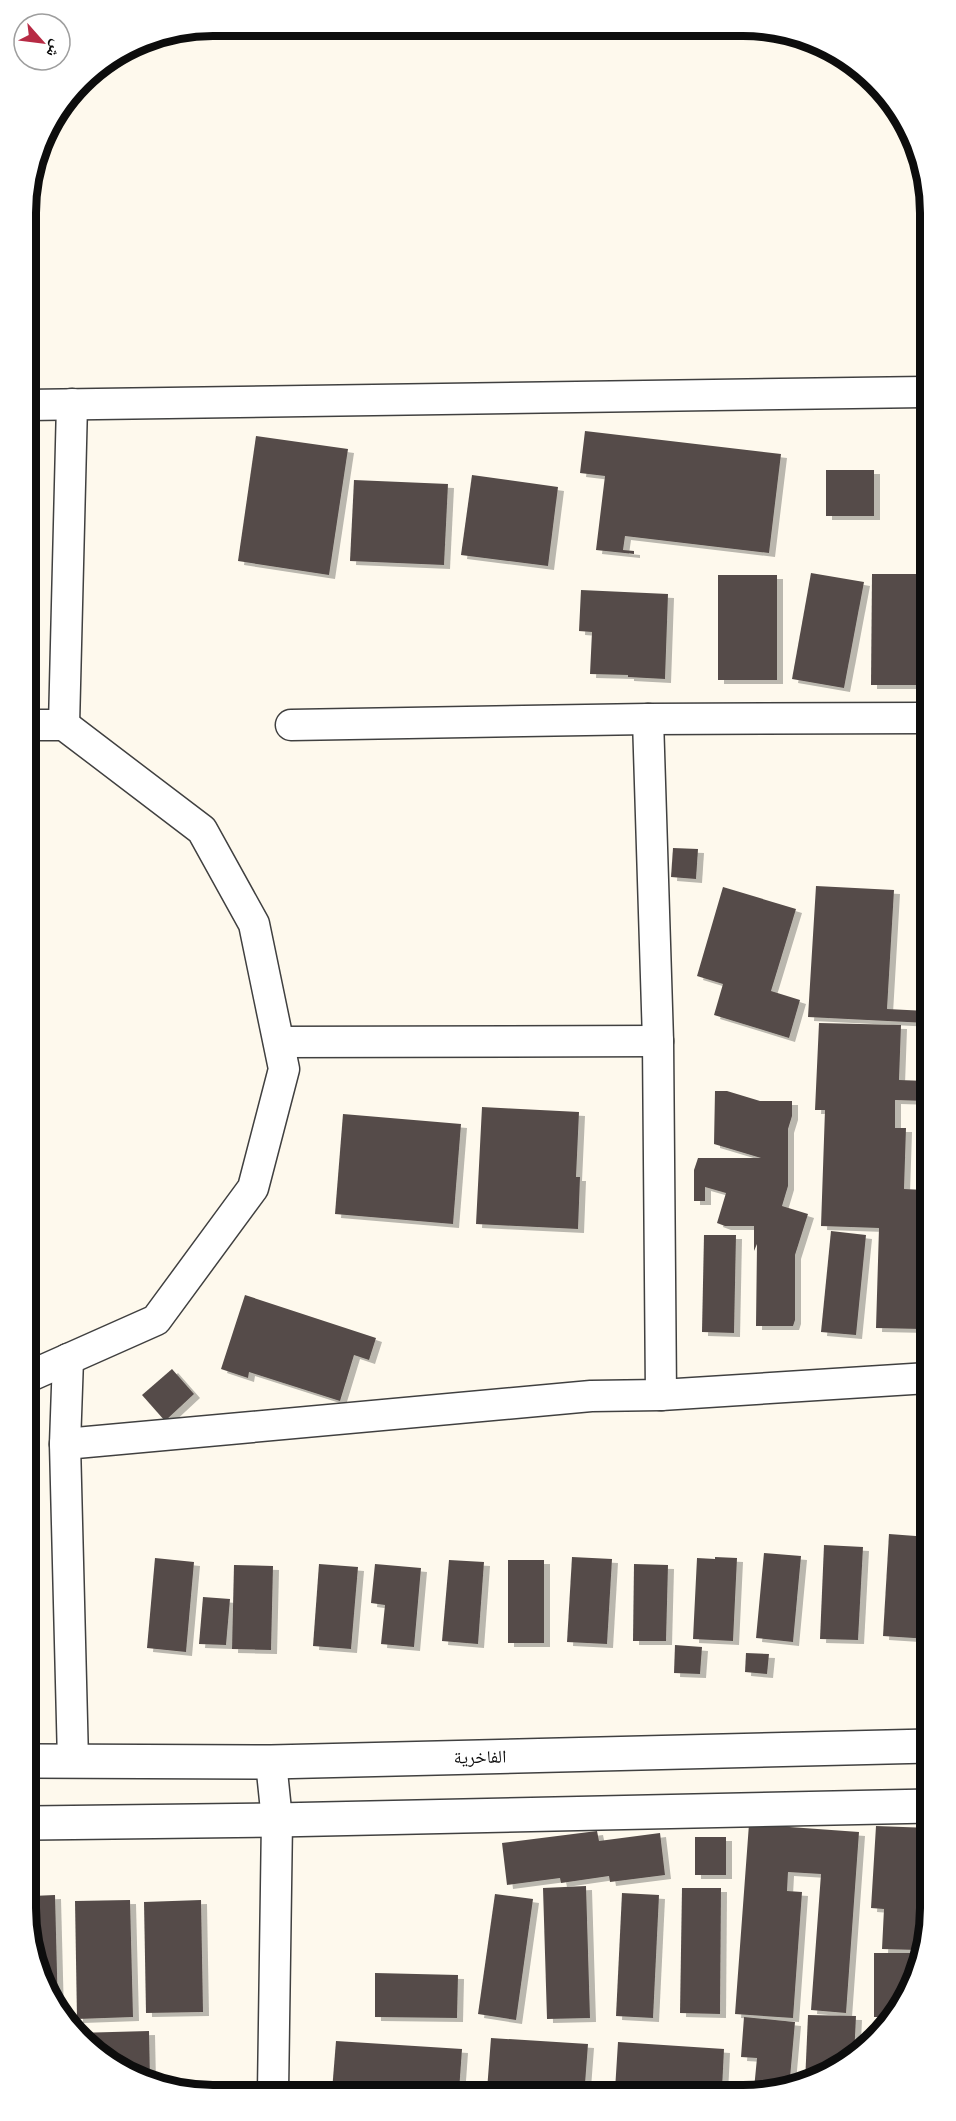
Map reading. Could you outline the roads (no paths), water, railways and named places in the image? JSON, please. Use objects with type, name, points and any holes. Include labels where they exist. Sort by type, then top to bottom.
[{"type":"street","points":[[36,405],[920,393]]},
{"type":"street","points":[[64,725],[72,404]]},
{"type":"street","points":[[291,724],[920,718]]},
{"type":"street","points":[[648,719],[658,1041],[661,1395]]},
{"type":"street","points":[[36,726],[64,725],[202,830],[254,924],[284,1069],[253,1188],[156,1320],[36,1373]]},
{"type":"street","points":[[279,1042],[658,1041]]},
{"type":"street","points":[[68,1359],[65,1444],[73,1761]]},
{"type":"street","points":[[65,1444],[591,1396],[661,1395],[920,1379]]},
{"type":"street","name":"الفاخرية","points":[[36,1761],[271,1762],[920,1746]]},
{"type":"street","points":[[271,1762],[277,1820],[273,2085]]},
{"type":"street","points":[[36,1823],[920,1806]]}]
